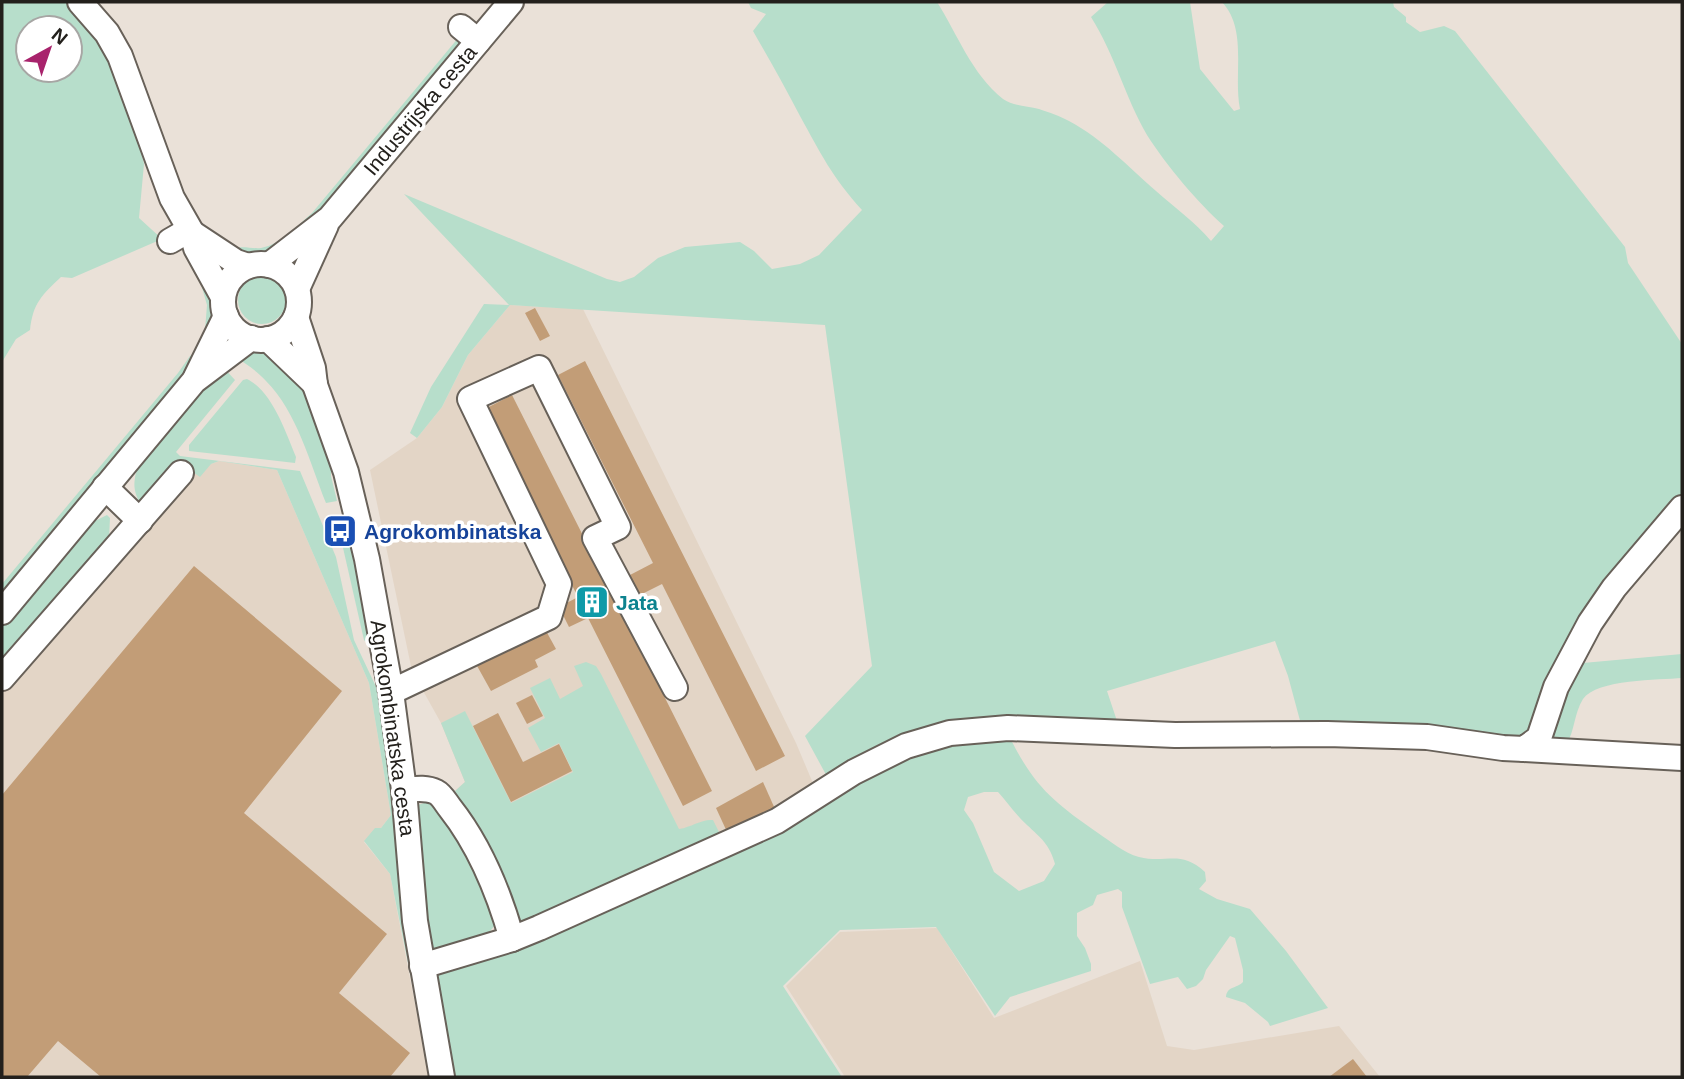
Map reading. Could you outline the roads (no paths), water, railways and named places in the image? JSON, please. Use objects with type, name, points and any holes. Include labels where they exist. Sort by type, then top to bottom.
[{"type":"street","points":[[80,2],[107,33],[120,56],[160,170],[178,211],[184,235],[196,248],[236,330],[259,338]]},
{"type":"street","name":"Industrijska cesta","points":[[297,289],[330,218],[470,34],[511,2]]},
{"type":"street","name":"Industrijska cesta","points":[[259,265],[330,218]]},
{"type":"street","points":[[184,235],[236,262],[286,273],[297,289],[299,303],[296,317],[282,334],[259,338],[194,381]]},
{"type":"street","points":[[2,612],[194,381],[225,307],[225,289],[234,275],[259,265]]},
{"type":"street","name":"Agrokombinatska cesta","points":[[296,317],[313,368],[315,385],[339,447],[360,524],[391,692],[404,790],[415,921],[442,1077]]},
{"type":"street","name":"Agrokombinatska cesta","points":[[259,338],[315,385]]},
{"type":"street","points":[[391,692],[549,617],[559,584],[470,399],[539,368],[618,527],[595,537],[674,688]]},
{"type":"street","points":[[2,678],[181,473]]},
{"type":"street","points":[[106,488],[140,521]]},
{"type":"street","points":[[1524,749],[1539,738],[1556,687],[1590,623],[1614,588],[1682,508]]},
{"type":"street","points":[[422,966],[512,939],[736,841],[777,821],[854,772],[906,746],[950,733],[1008,729],[1175,735],[1327,734],[1427,737],[1503,748],[1682,758]]},
{"type":"street","points":[[404,790],[425,788],[438,793],[455,814],[482,858],[504,911],[512,939]]},
{"type":"place","name":"Agrokombinatska","points":[[340,531]]},
{"type":"place","name":"Jata","points":[[592,602]]}]
